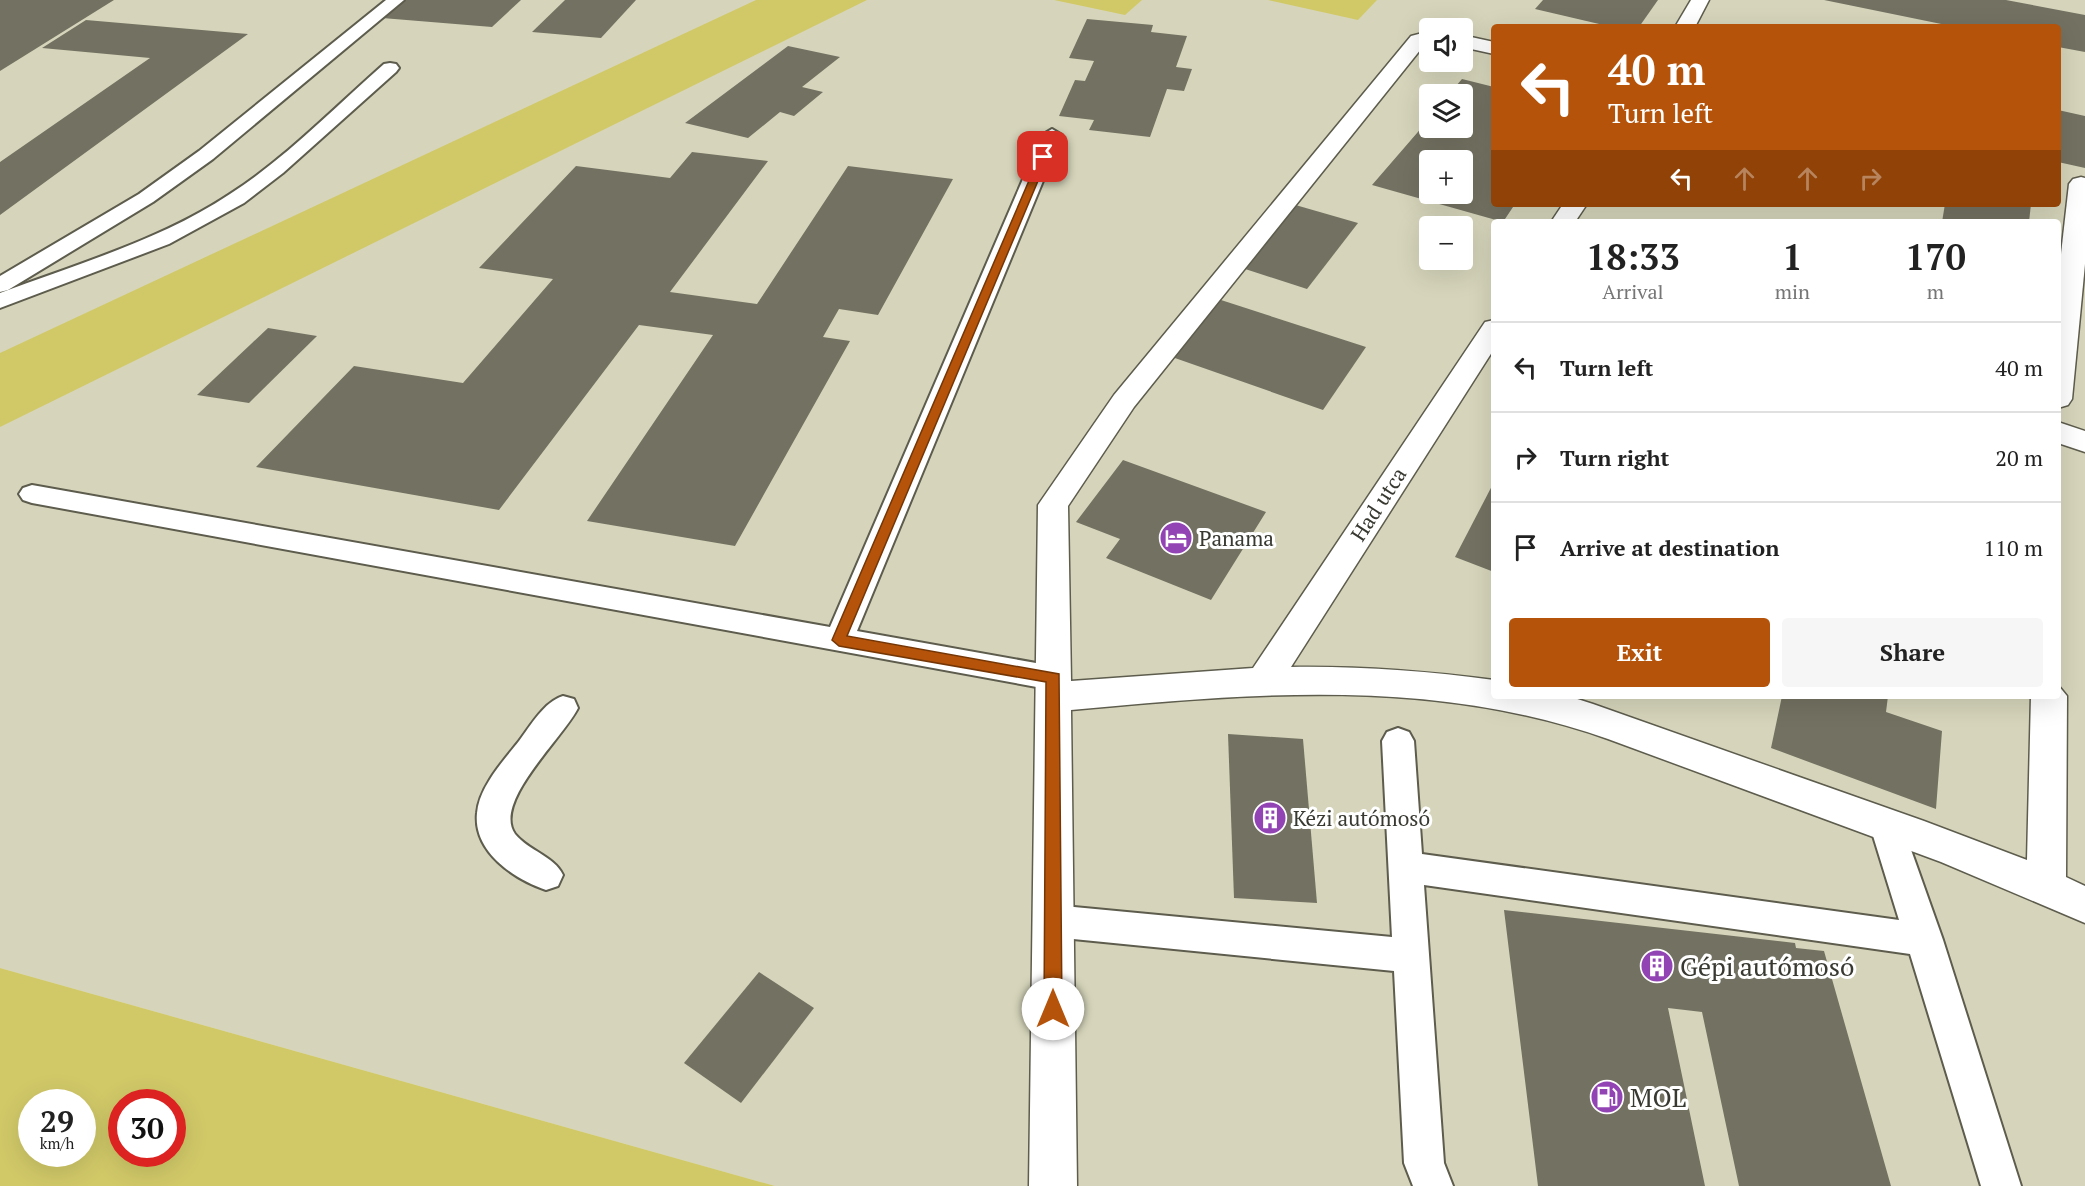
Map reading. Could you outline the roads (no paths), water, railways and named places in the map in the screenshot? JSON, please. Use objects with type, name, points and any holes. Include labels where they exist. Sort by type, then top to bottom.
[{"type":"street","points":[[1687,24],[1700,0]]},
{"type":"street","points":[[1053,1186],[1053,505],[1124,400],[1419,40]]},
{"type":"street","points":[[1473,43],[1491,47]]},
{"type":"street","points":[[2061,361],[2075,183]]},
{"type":"street","name":"Had utca","points":[[1263,681],[1491,333]]},
{"type":"street","points":[[2061,433],[2085,442]]},
{"type":"street","points":[[1053,687],[1263,681],[1411,684],[1491,694]]},
{"type":"street","points":[[1519,699],[1571,712],[1887,826],[2046,886],[2085,905]]},
{"type":"street","points":[[2046,886],[2049,699]]},
{"type":"lane","points":[[0,285],[146,198],[206,154],[396,0]]},
{"type":"lane","points":[[0,301],[161,239],[237,200],[276,170],[390,68]]},
{"type":"lane","points":[[839,640],[1052,135]]},
{"type":"lane","points":[[32,495],[839,640],[1053,687]]},
{"type":"lane","points":[[546,875],[527,867],[510,854],[497,833],[493,810],[502,789],[563,708]]},
{"type":"lane","points":[[1398,741],[1424,1163],[1434,1186]]},
{"type":"lane","points":[[1887,826],[1925,940],[2001,1186]]},
{"type":"lane","points":[[1406,867],[1925,940]]},
{"type":"lane","points":[[1053,921],[1410,957]]},
{"type":"place","name":"Panama","points":[[1176,538]]},
{"type":"place","name":"Kézi autómosó","points":[[1270,818]]},
{"type":"place","name":"Gépi autómosó","points":[[1657,966]]},
{"type":"place","name":"MOL","points":[[1607,1097]]}]
